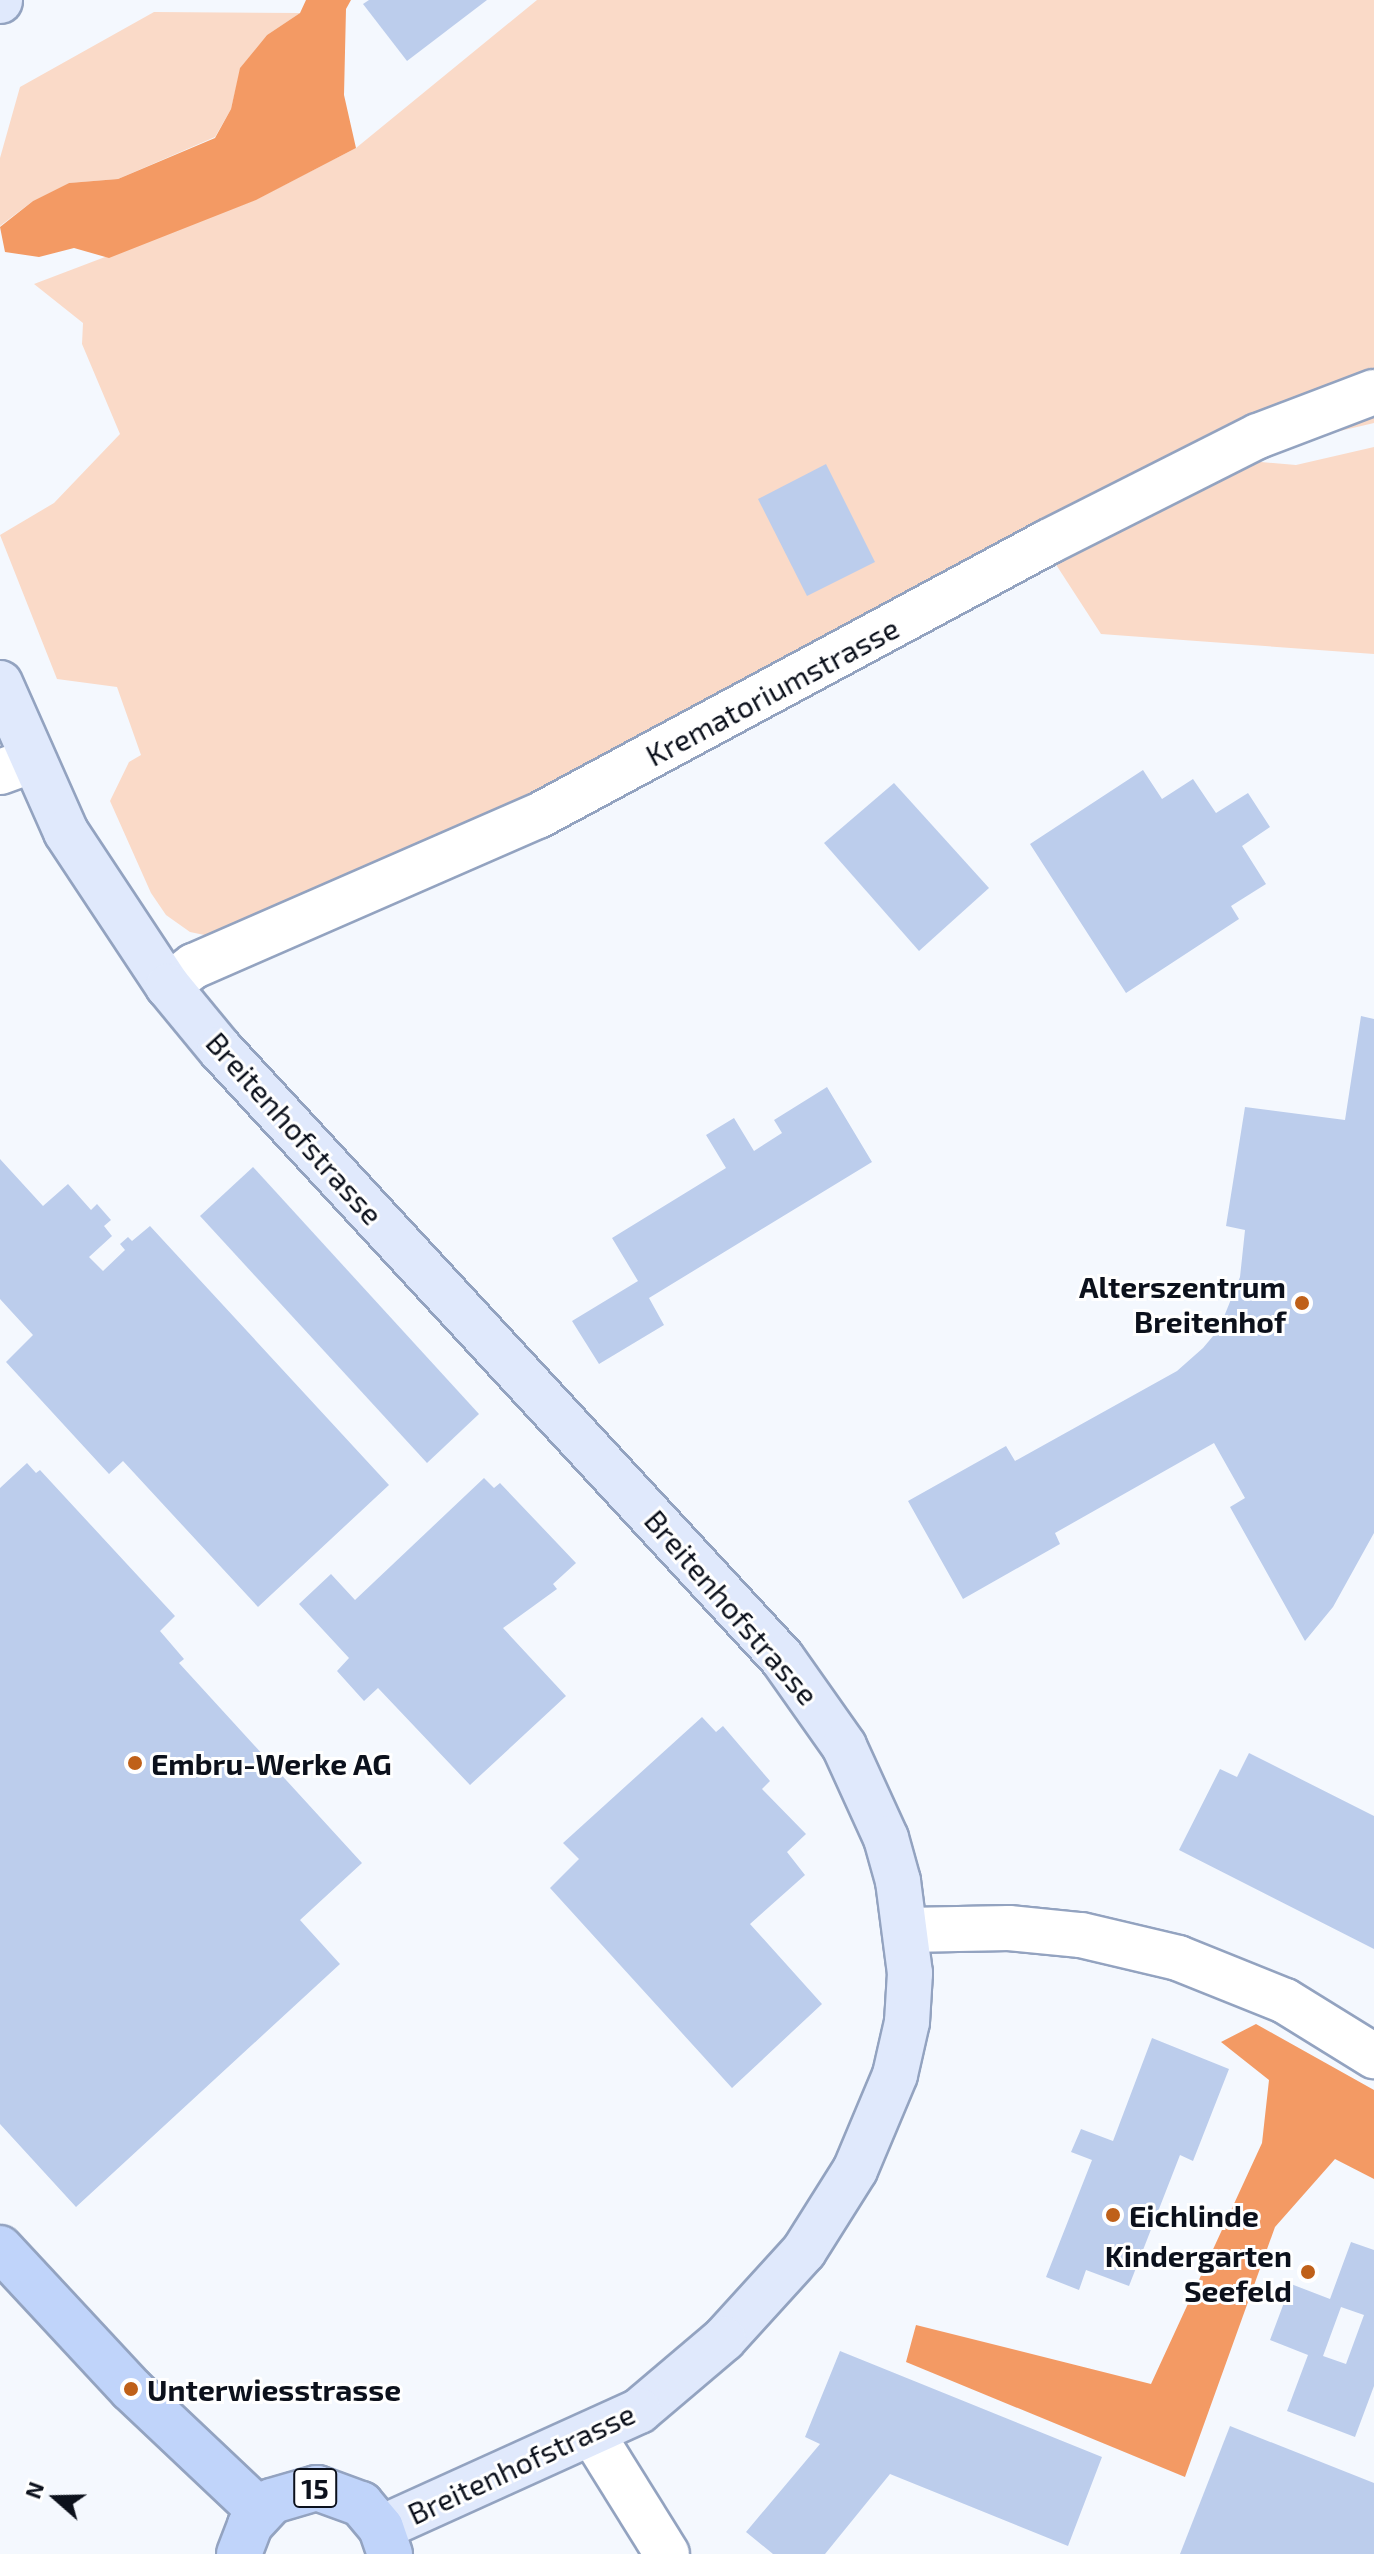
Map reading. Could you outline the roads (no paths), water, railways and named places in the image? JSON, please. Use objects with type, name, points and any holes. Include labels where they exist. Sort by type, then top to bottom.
[{"type":"main road","name":"15","points":[[0,2248],[131,2389],[260,2511]]},
{"type":"main road","name":"15","points":[[239,2554],[260,2511],[286,2494],[333,2490],[361,2504],[386,2541]]},
{"type":"street","name":"Krematoriumstrasse","points":[[168,986],[194,966],[538,816],[1048,542],[1258,436],[1374,392]]},
{"type":"street","name":"Breitenhofstrasse","points":[[0,683],[15,767],[168,986],[272,1106],[782,1658],[836,1733],[867,1792],[886,1838],[907,1930],[907,2022],[895,2075],[878,2123],[833,2209],[804,2251],[724,2339],[639,2411],[386,2541]]},
{"type":"street","points":[[907,1930],[955,1926],[1081,1935],[1178,1958],[1285,2001],[1374,2056]]},
{"type":"street","points":[[593,2435],[667,2554]]},
{"type":"place","name":"Alterszentrum Breitenhof","points":[[1302,1303]]},
{"type":"place","name":"Embru-Werke AG","points":[[135,1763]]},
{"type":"place","name":"Eichlinde","points":[[1113,2215]]},
{"type":"place","name":"Kindergarten Seefeld","points":[[1308,2272]]},
{"type":"place","name":"Unterwiesstrasse","points":[[131,2389]]}]
